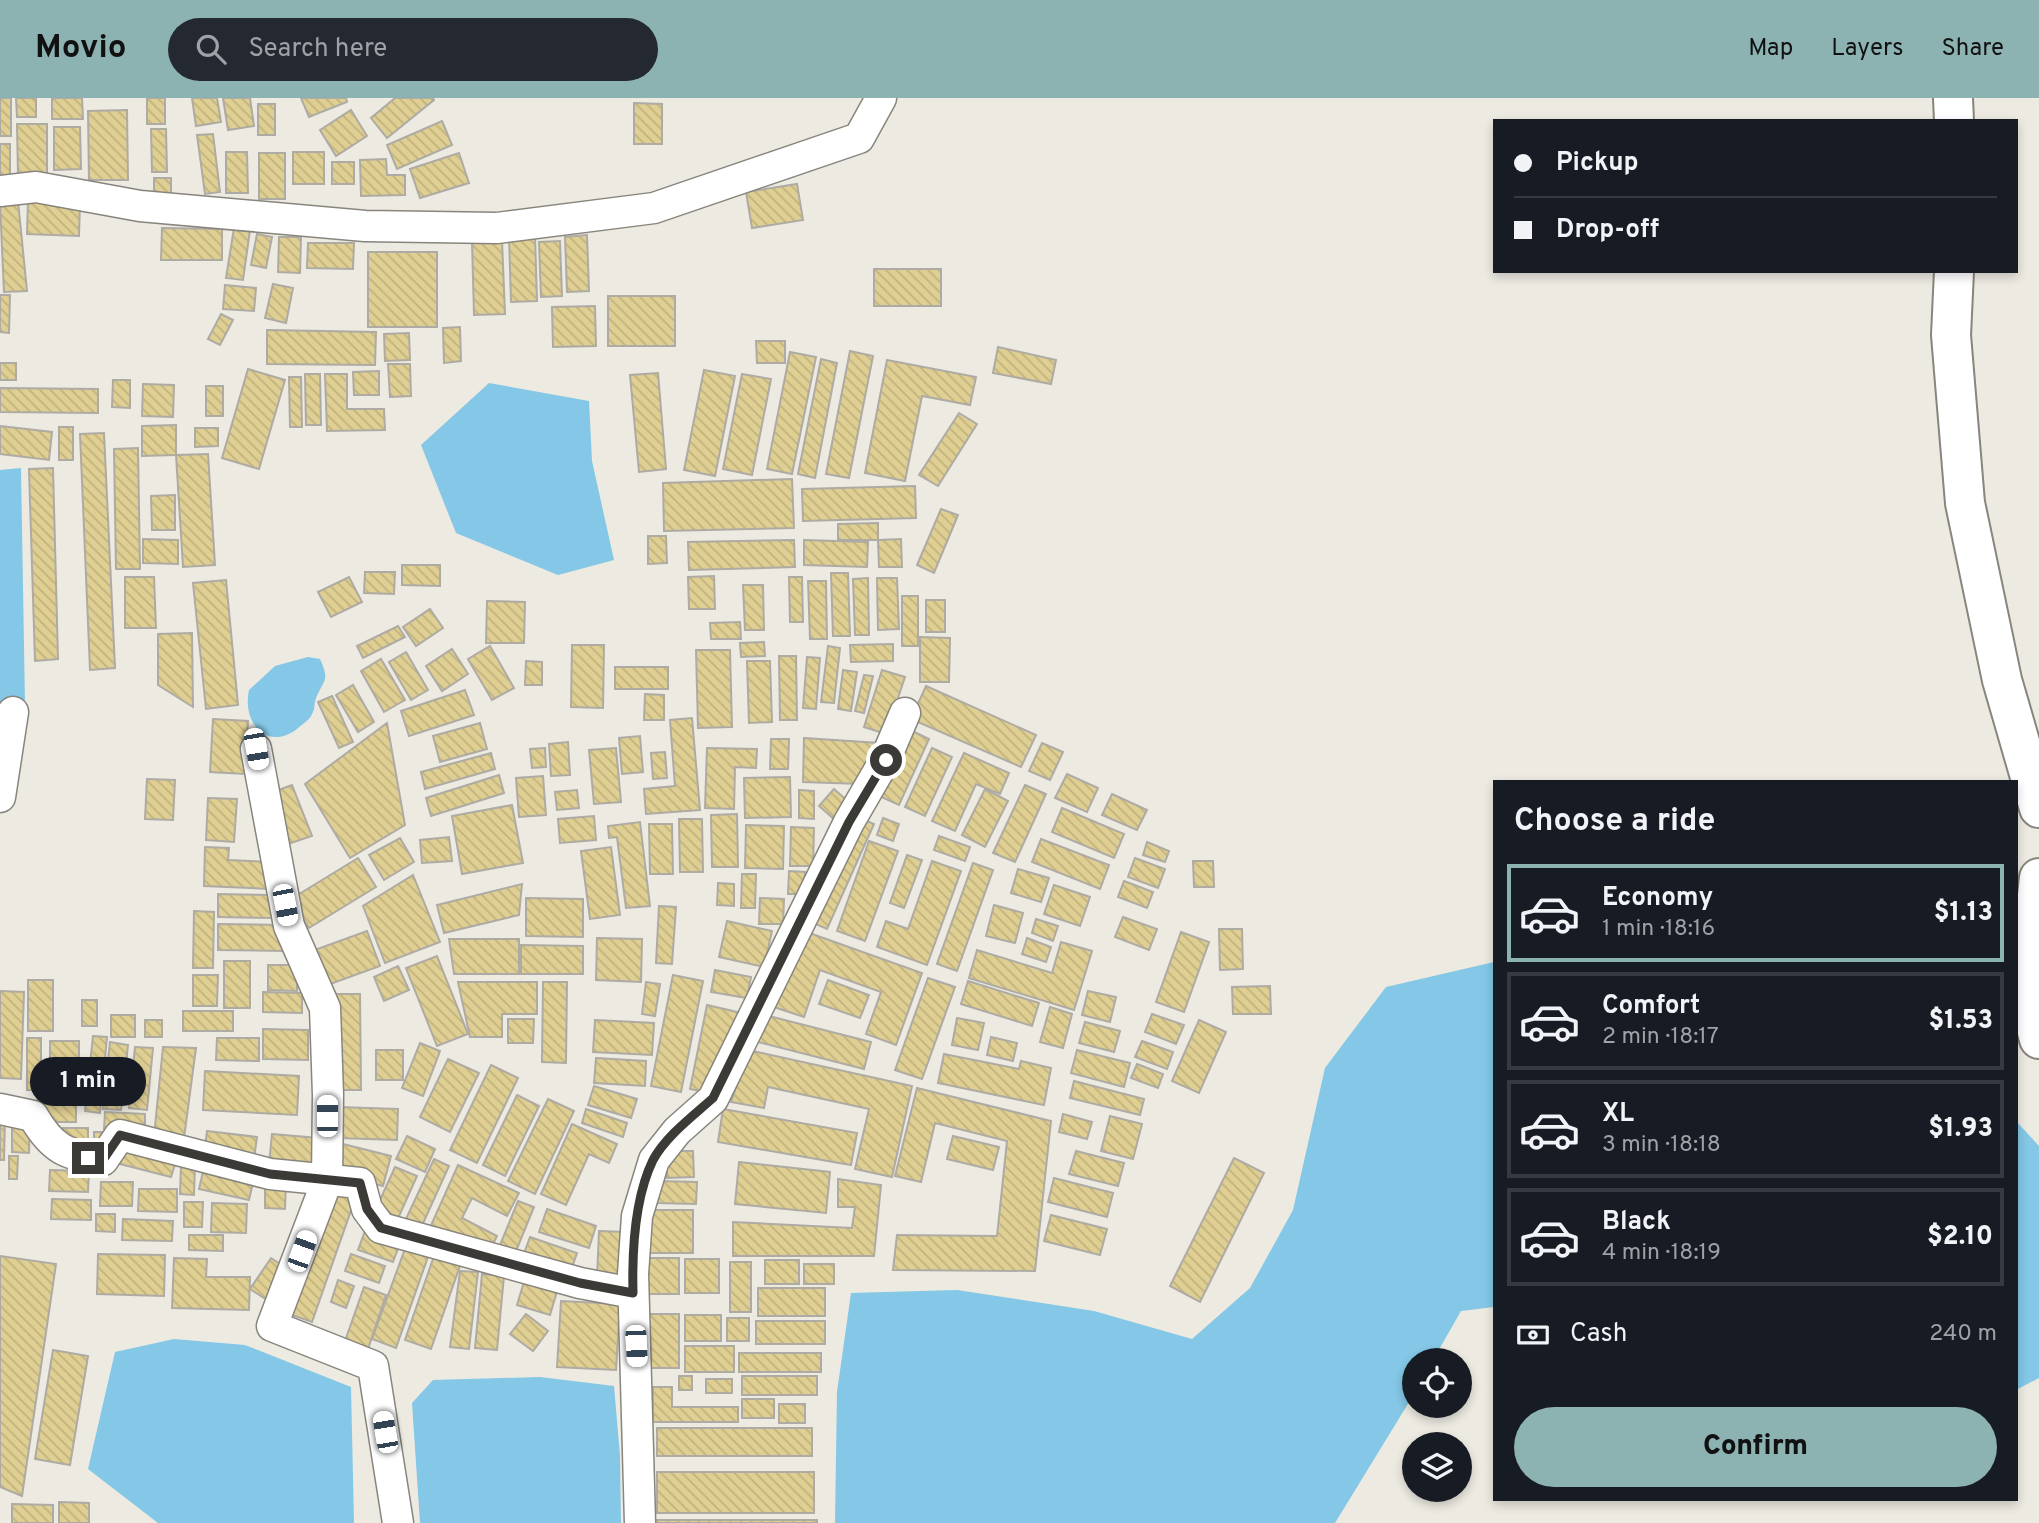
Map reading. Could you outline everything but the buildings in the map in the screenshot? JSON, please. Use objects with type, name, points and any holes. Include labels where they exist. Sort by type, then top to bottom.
[{"type":"street","points":[[0,191],[36,187],[139,206],[365,226],[497,228],[654,208],[741,180],[859,138],[881,98]]},
{"type":"street","points":[[1953,98],[1954,119]]},
{"type":"street","points":[[1954,273],[1951,335],[1965,503],[2002,680],[2039,808]]},
{"type":"street","points":[[0,797],[13,712]]},
{"type":"street","points":[[640,1523],[633,1293],[637,1216],[653,1160],[677,1131],[713,1098],[849,822],[886,760],[905,713]]},
{"type":"street","points":[[256,749],[289,926],[325,1008],[327,1181],[272,1326],[373,1366],[398,1523]]},
{"type":"street","points":[[2039,878],[2026,991],[2039,1039]]},
{"type":"street","points":[[0,1109],[33,1116],[47,1140],[74,1156],[103,1160],[120,1135],[270,1174],[360,1183],[367,1209],[381,1228],[580,1283],[633,1293]]},
{"type":"water","points":[[489,383],[589,401],[592,461],[614,560],[558,575],[456,533],[421,445]]},
{"type":"water","points":[[21,468],[25,706],[0,715],[0,470]]},
{"type":"water","points":[[308,657],[320,659],[325,676],[314,711],[297,729],[286,735],[266,735],[259,730],[249,713],[249,690],[275,666]]},
{"type":"water","points":[[1493,962],[1493,1307],[1461,1311],[1440,1348],[1402,1348],[1402,1414],[1335,1523],[835,1523],[837,1392],[851,1293],[957,1290],[1094,1311],[1192,1339],[1250,1288],[1293,1210],[1325,1068],[1386,987]]},
{"type":"water","points":[[2018,1123],[2039,1146],[2039,1378],[2018,1389]]},
{"type":"water","points":[[174,1339],[245,1345],[351,1387],[354,1523],[158,1523],[88,1469],[115,1352]]},
{"type":"water","points":[[540,1377],[614,1386],[620,1456],[621,1523],[420,1523],[412,1403],[433,1380]]},
{"type":"route","points":[[88,1158],[103,1160],[120,1135],[270,1174],[360,1183],[367,1209],[381,1228],[580,1283],[633,1293],[637,1216],[653,1160],[677,1131],[713,1098],[849,822],[886,760]]}]
